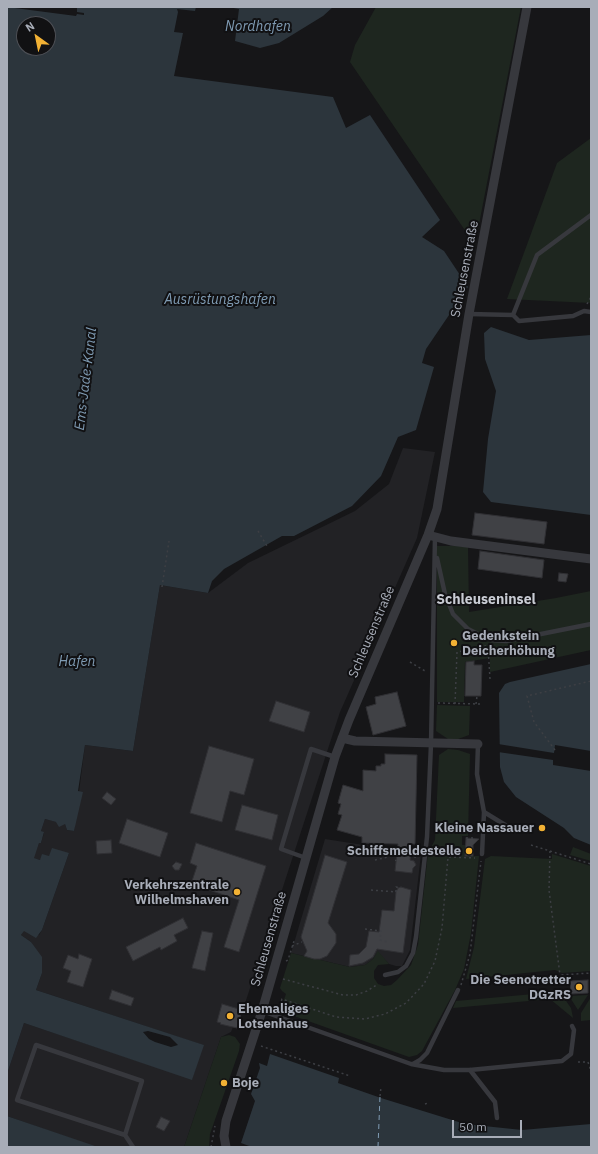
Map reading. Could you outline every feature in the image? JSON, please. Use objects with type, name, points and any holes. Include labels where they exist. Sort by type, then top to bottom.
[{"type":"street","name":"Schleusenstraße","points":[[226,1147],[224,1136],[226,1121],[262,1011],[335,757],[431,536],[439,499],[469,314],[527,7]]},
{"type":"street","points":[[431,536],[451,541],[591,559]]},
{"type":"street","points":[[342,738],[355,741],[478,744]]},
{"type":"lane","points":[[513,315],[537,255],[591,215]]},
{"type":"lane","points":[[469,314],[513,315],[519,321],[573,316],[584,311],[591,312]]},
{"type":"lane","points":[[431,536],[445,594],[454,614],[468,629],[491,640],[506,642],[591,624]]},
{"type":"lane","points":[[385,975],[398,972],[404,968],[410,959],[414,947],[427,837],[433,703],[435,551]]},
{"type":"lane","points":[[478,744],[477,774],[484,812],[481,856]]},
{"type":"lane","points":[[306,858],[281,849],[311,749],[335,757]]},
{"type":"lane","points":[[484,812],[515,831]]},
{"type":"lane","points":[[411,1064],[420,1060],[427,1053],[458,990]]},
{"type":"lane","points":[[262,1011],[411,1064],[444,1070],[470,1070],[558,1062],[571,1054],[574,1030],[572,1026]]},
{"type":"lane","points":[[125,1135],[142,1081],[36,1045],[17,1100],[125,1135],[133,1147]]},
{"type":"lane","points":[[470,1070],[494,1102],[497,1118]]},
{"type":"path","points":[[258,530],[267,546]]},
{"type":"path","points":[[162,587],[169,541]]},
{"type":"path","points":[[455,704],[457,652],[488,646],[490,679]]},
{"type":"path","points":[[410,662],[433,676]]},
{"type":"path","points":[[555,750],[534,722],[527,696],[591,681]]},
{"type":"path","points":[[476,704],[477,696]]},
{"type":"path","points":[[433,703],[480,704]]},
{"type":"path","points":[[466,838],[473,838]]},
{"type":"path","points":[[531,845],[591,864]]},
{"type":"path","points":[[550,851],[549,890],[560,975],[557,983]]},
{"type":"path","points":[[375,860],[405,854],[410,855],[412,858]]},
{"type":"path","points":[[394,856],[396,861]]},
{"type":"path","points":[[448,857],[481,856],[470,954],[458,990]]},
{"type":"path","points":[[371,890],[396,892],[396,887],[401,888]]},
{"type":"path","points":[[365,929],[381,931],[380,940],[388,942]]},
{"type":"path","points":[[284,962],[288,960],[294,941]]},
{"type":"path","points":[[292,946],[302,942]]},
{"type":"path","points":[[560,975],[591,973]]},
{"type":"path","points":[[283,979],[343,995],[362,993],[378,984]]},
{"type":"path","points":[[281,1004],[282,1000]]},
{"type":"path","points":[[259,1045],[350,1076]]},
{"type":"path","points":[[578,1062],[588,1062],[591,1060]]},
{"type":"path","points":[[588,1062],[591,1070]]},
{"type":"path","points":[[380,1096],[381,1087]]},
{"type":"shaded area","points":[[376,7],[521,7],[475,245],[350,62],[355,45]]},
{"type":"shaded area","points":[[591,138],[591,303],[507,299],[557,163]]},
{"type":"shaded area","points":[[403,448],[435,452],[417,538],[340,712],[237,1028],[233,1027],[231,1032],[221,1037],[184,1147],[95,1147],[7,1116],[7,1074],[24,1023],[192,1079],[203,1045],[36,990],[42,973],[31,942],[21,935],[24,930],[39,935],[42,930],[69,853],[49,856],[40,860],[33,858],[39,843],[41,843],[44,833],[41,831],[45,819],[65,824],[67,830],[74,831],[85,745],[133,751],[160,585],[208,593],[248,563],[355,511],[389,484]]},
{"type":"shaded area","points":[[437,546],[468,546],[469,612],[591,591],[591,650],[490,672],[490,658],[465,662],[464,702],[437,702]]},
{"type":"shaded area","points":[[437,705],[470,706],[469,735],[458,739],[448,739],[436,731]]},
{"type":"shaded area","points":[[448,749],[458,750],[470,754],[468,836],[462,836],[462,845],[466,845],[465,856],[479,856],[471,933],[464,969],[455,990],[422,1051],[417,1055],[409,1057],[280,1011],[286,994],[280,988],[291,953],[350,967],[365,965],[373,959],[378,951],[389,964],[378,965],[374,971],[374,978],[378,984],[384,986],[391,985],[411,965],[418,945],[428,853],[435,840],[439,755]]},
{"type":"shaded area","points":[[325,839],[421,854],[410,950],[402,966],[389,964],[378,952],[373,959],[365,965],[350,967],[291,953]]},
{"type":"shaded area","points":[[573,847],[591,854],[591,861],[570,855]]},
{"type":"shaded area","points":[[552,854],[591,866],[591,971],[562,973],[555,970],[466,979],[474,947],[485,859],[491,856],[552,859]]},
{"type":"shaded area","points":[[556,992],[564,998],[571,1008],[573,1018],[550,999],[453,1008],[456,1001]]},
{"type":"shaded area","points":[[588,995],[578,1010],[569,996]]},
{"type":"shaded area","points":[[591,997],[591,1020],[581,1021],[581,1013]]},
{"type":"shaded area","points":[[229,1035],[235,1037],[240,1044],[239,1051],[210,1134],[209,1147],[184,1147],[221,1037]]},
{"type":"water","name":"Ausrüstungshafen","points":[[7,7],[76,16],[77,14],[84,15],[84,13],[77,12],[77,7],[196,7],[195,11],[177,9],[178,12],[174,32],[183,33],[174,76],[333,97],[346,128],[370,115],[440,220],[422,237],[444,251],[468,287],[426,349],[422,363],[434,367],[416,430],[398,437],[381,476],[352,506],[294,536],[282,536],[224,569],[212,581],[208,593],[160,585],[133,751],[85,745],[78,791],[83,792],[74,831],[67,830],[65,824],[59,827],[56,822],[45,819],[41,831],[44,832],[41,843],[39,843],[34,858],[40,860],[42,854],[49,856],[52,848],[69,853],[42,930],[36,938],[24,931],[21,935],[31,942],[42,957],[42,973],[36,990],[204,1045],[192,1080],[24,1023],[7,1074]],"holes":[[[148,1031],[170,1037],[178,1045],[171,1047],[155,1042],[149,1039],[143,1032]]]},
{"type":"water","name":"Nordhafen","points":[[228,7],[333,7],[323,16],[279,43],[260,48],[235,41],[239,9]]},
{"type":"water","points":[[491,327],[529,340],[591,335],[591,515],[491,502],[483,492],[488,439],[496,391],[485,359],[484,333]]},
{"type":"water","points":[[591,664],[591,845],[574,838],[564,828],[516,797],[504,782],[500,767],[499,693],[505,684],[510,682]]},
{"type":"water","points":[[270,1054],[339,1078],[338,1083],[465,1124],[522,1130],[591,1124],[591,1147],[252,1147],[241,1143],[255,1101],[251,1094],[260,1068],[259,1063],[267,1066]]},
{"type":"water","points":[[7,1116],[95,1146],[7,1147]]},
{"type":"pier","points":[[498,744],[554,753],[555,745],[591,751],[591,771],[553,765],[553,760],[498,752]]},
{"type":"building","points":[[475,513],[547,522],[544,544],[472,535]]},
{"type":"building","points":[[480,551],[544,560],[542,578],[478,569]]},
{"type":"building","points":[[559,573],[568,574],[566,582],[558,581]]},
{"type":"building","points":[[474,661],[474,665],[482,665],[481,696],[465,696],[466,662]]},
{"type":"building","points":[[397,692],[406,726],[373,735],[366,707],[376,704],[375,697]]},
{"type":"building","points":[[276,701],[310,712],[304,732],[269,721]]},
{"type":"building","points":[[209,746],[254,759],[244,795],[230,791],[222,822],[190,813]]},
{"type":"building","points":[[385,754],[417,755],[415,844],[412,844],[410,860],[414,861],[416,865],[413,868],[412,873],[395,871],[398,844],[362,843],[362,837],[337,830],[342,815],[338,814],[341,804],[338,803],[343,785],[363,791],[363,770],[376,771],[376,766],[385,764]]},
{"type":"building","points":[[107,792],[116,799],[111,805],[102,798]]},
{"type":"building","points":[[242,805],[278,815],[272,840],[235,830]]},
{"type":"building","points":[[127,819],[168,833],[160,857],[119,843]]},
{"type":"building","name":"Schiffsmeldestelle","points":[[466,838],[479,839],[473,845],[473,856],[465,856]]},
{"type":"building","points":[[111,840],[112,853],[97,854],[96,841]]},
{"type":"building","points":[[196,843],[266,866],[239,952],[224,947],[239,900],[191,884],[197,866],[190,863]]},
{"type":"building","points":[[325,855],[347,862],[328,923],[336,934],[336,943],[327,956],[320,959],[314,959],[304,956],[307,951],[301,937]]},
{"type":"building","points":[[176,862],[182,864],[179,870],[175,870],[172,866]]},
{"type":"building","points":[[401,887],[411,890],[403,953],[377,949],[373,957],[363,963],[349,966],[350,955],[359,954],[366,947],[369,931],[379,932],[382,910],[394,911],[396,892],[398,888]]},
{"type":"building","points":[[183,918],[188,928],[174,935],[177,941],[161,950],[160,947],[133,961],[126,947]]},
{"type":"building","points":[[202,931],[213,933],[205,971],[192,968]]},
{"type":"building","points":[[79,954],[92,959],[83,987],[67,982],[71,971],[63,968],[68,955],[78,959]]},
{"type":"building","name":"Die Seenotretter DGzRS","points":[[588,980],[588,993],[571,994],[570,981]]},
{"type":"building","points":[[112,990],[134,998],[131,1006],[109,999]]},
{"type":"building","name":"Ehemaliges Lotsenhaus","points":[[222,1004],[242,1010],[237,1028],[217,1022]]},
{"type":"building","points":[[161,1117],[170,1121],[164,1131],[156,1127]]},
{"type":"ferry route","points":[[378,1147],[380,1096]]},
{"type":"place","name":"Gedenkstein Deicherhöhung","points":[[454,643]]},
{"type":"place","name":"Kleine Nassauer","points":[[542,828]]},
{"type":"place","name":"Schiffsmeldestelle","points":[[469,851]]},
{"type":"place","name":"Verkehrszentrale Wilhelmshaven","points":[[237,892]]},
{"type":"place","name":"Die Seenotretter DGzRS","points":[[579,987]]},
{"type":"place","name":"Ehemaliges Lotsenhaus","points":[[230,1016]]},
{"type":"place","name":"Boje","points":[[224,1083]]},
{"type":"district","name":"Schleuseninsel","points":[[486,600]]},
{"type":"water label","name":"Ems-Jade-Kanal","points":[[86,379]]},
{"type":"water label","name":"Hafen","points":[[77,662]]}]
